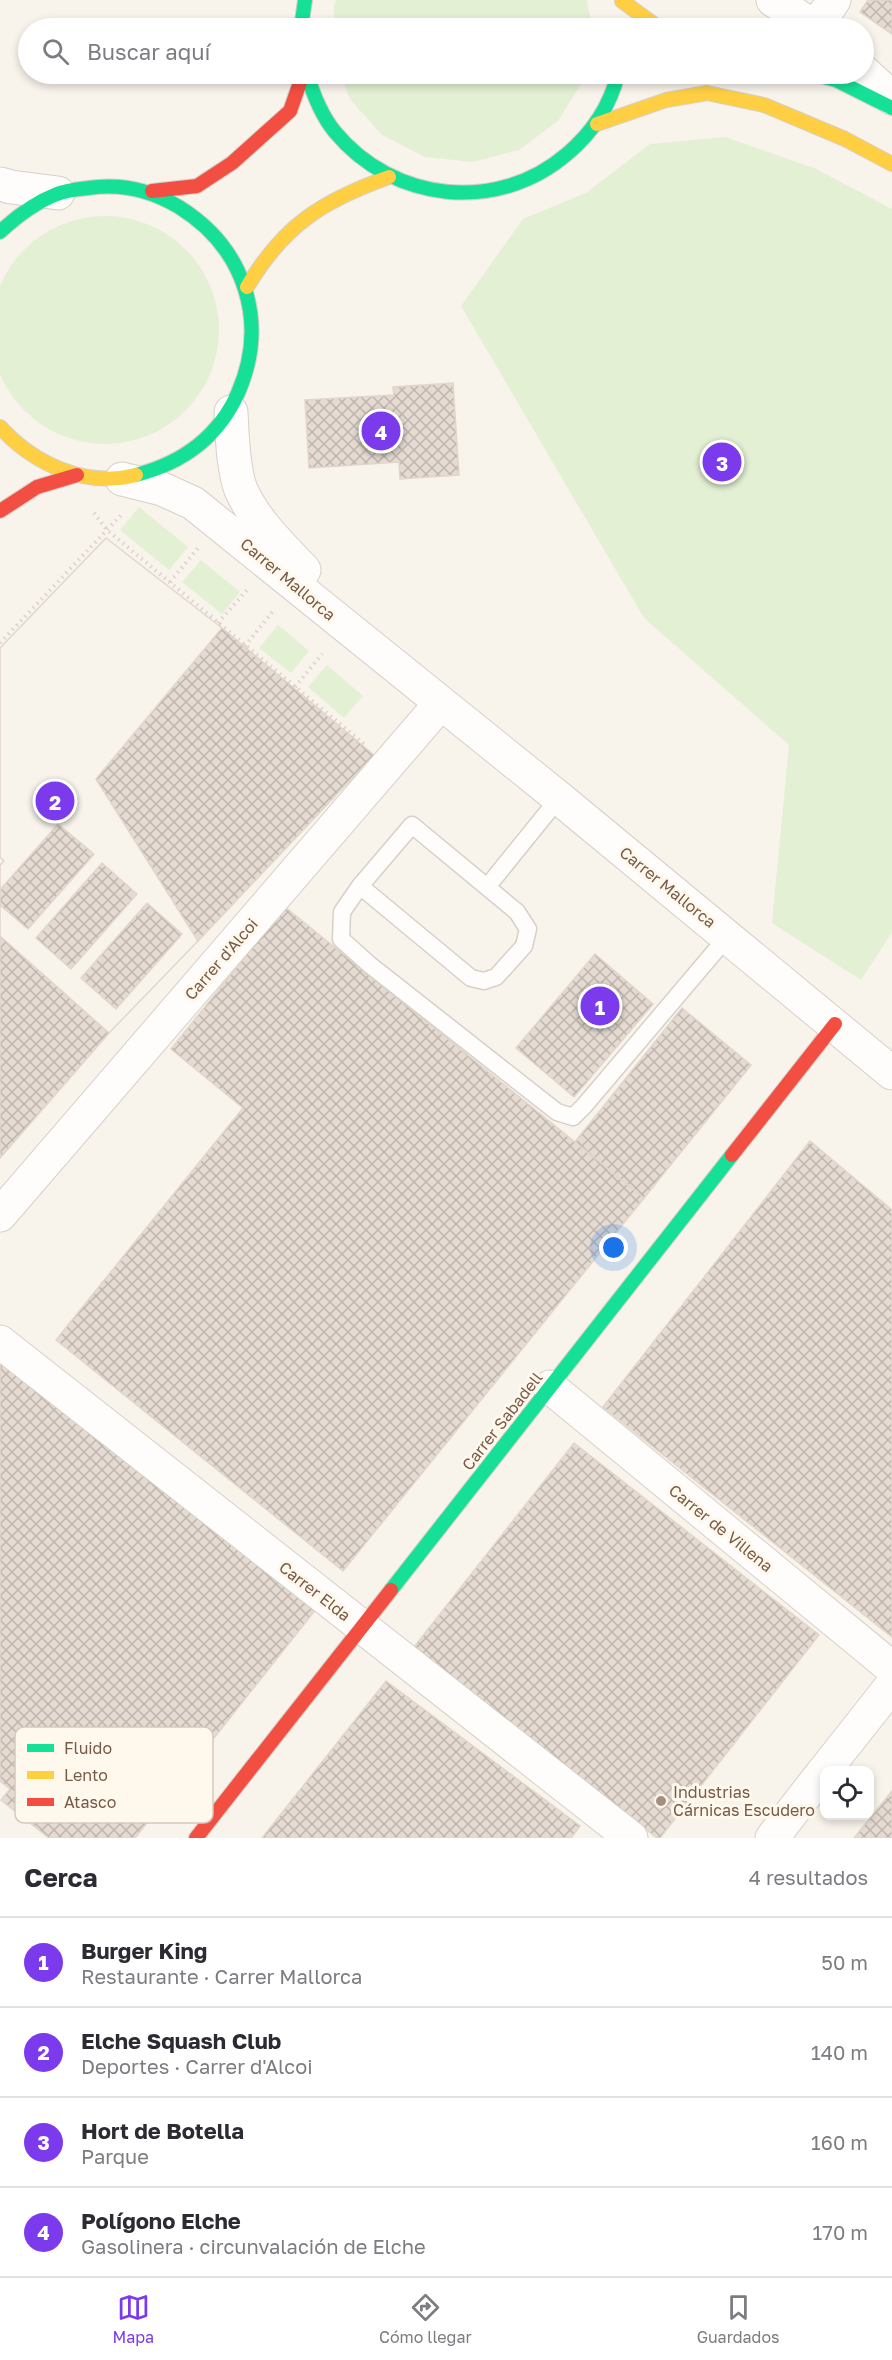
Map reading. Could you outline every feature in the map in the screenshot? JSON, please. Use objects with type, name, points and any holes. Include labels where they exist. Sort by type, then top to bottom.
[{"type":"main road","points":[[302,18],[305,0]]},
{"type":"main road","points":[[622,0],[623,18]]},
{"type":"main road","points":[[622,0],[646,18]]},
{"type":"main road","points":[[0,232],[10,222],[58,193],[105,185],[149,191],[197,186],[232,163],[290,111],[301,84]]},
{"type":"main road","points":[[309,84],[316,101],[334,131],[360,157],[389,177],[434,192],[480,194],[526,182],[565,159],[597,124],[616,84]]},
{"type":"main road","points":[[844,84],[892,108]]},
{"type":"main road","points":[[597,124],[666,100],[707,93],[764,105],[845,139],[892,164]]},
{"type":"main road","points":[[247,287],[261,261],[283,236],[327,203],[361,186],[389,177]]},
{"type":"main road","points":[[0,427],[11,442],[49,466],[125,494],[153,471],[181,459],[209,438],[231,412],[251,364],[254,318],[247,287],[223,241],[186,208],[149,191]]},
{"type":"main road","points":[[0,511],[38,487],[76,475]]},
{"type":"main road","name":"Carrer Sabadell","points":[[213,1816],[835,1024]]},
{"type":"main road","name":"Carrer Sabadell","points":[[196,1838],[208,1823]]},
{"type":"street","points":[[773,0],[800,18]]},
{"type":"street","points":[[822,18],[834,0]]},
{"type":"street","points":[[874,81],[892,98]]},
{"type":"street","points":[[0,183],[11,187],[58,193]]},
{"type":"street","name":"Carrer Mallorca","points":[[231,412],[233,444],[241,489],[267,530],[353,622],[441,703]]},
{"type":"street","name":"Carrer Mallorca","points":[[125,494],[162,489],[193,503],[559,798],[892,1073]]},
{"type":"street","name":"Carrer d'Alcoi","points":[[0,1215],[441,703]]},
{"type":"street","name":"Carrer Elda","points":[[0,1342],[626,1837]]},
{"type":"street","name":"Carrer de Villena","points":[[550,1387],[892,1668]]},
{"type":"street","points":[[829,1766],[892,1686]]},
{"type":"street","points":[[772,1838],[820,1777]]},
{"type":"lane","points":[[487,887],[559,798]]},
{"type":"lane","points":[[360,886],[471,978],[484,981],[496,977],[524,946],[528,929],[517,912],[412,825],[360,886],[342,912],[341,939],[370,965],[557,1112],[573,1117],[728,936]]},
{"type":"path","points":[[0,643],[107,530],[125,494]]},
{"type":"path","points":[[92,511],[107,530],[372,751]]},
{"type":"path","points":[[170,582],[204,540]]},
{"type":"path","points":[[218,623],[251,586]]},
{"type":"path","points":[[245,646],[273,611]]},
{"type":"path","points":[[295,687],[322,654]]},
{"type":"green space","points":[[336,0],[587,0],[590,18],[334,18]]},
{"type":"green space","points":[[344,84],[581,84],[558,121],[519,150],[473,162],[425,157],[382,135],[350,99]]},
{"type":"green space","points":[[725,137],[814,168],[892,209],[892,932],[861,980],[772,923],[789,745],[644,618],[461,306],[523,219],[586,193],[650,144]]},
{"type":"green space","points":[[116,216],[127,218],[159,229],[168,235],[186,249],[206,276],[219,319],[217,352],[206,384],[200,393],[186,411],[168,425],[159,431],[127,442],[94,444],[51,431],[24,411],[4,384],[-1,371],[-1,289],[4,276],[24,249],[42,235],[51,229],[83,218]]},
{"type":"green space","points":[[139,507],[188,547],[169,570],[120,530]]},
{"type":"green space","points":[[201,560],[240,592],[222,614],[182,582]]},
{"type":"green space","points":[[278,625],[309,651],[291,673],[259,648]]},
{"type":"green space","points":[[327,665],[363,696],[344,718],[308,687]]},
{"type":"building","points":[[868,0],[892,0],[892,34],[874,22],[874,18],[869,18],[860,12]]},
{"type":"building","points":[[453,383],[459,475],[400,479],[399,462],[309,468],[305,400],[394,395],[393,387]]},
{"type":"building","points":[[106,538],[222,628],[96,779],[198,941],[109,1033],[0,936],[0,905],[28,929],[94,854],[58,824],[0,890],[0,865],[4,861],[0,857],[0,648]],"holes":[[[102,863],[137,894],[71,969],[36,938]],[[147,903],[182,934],[116,1009],[81,978]]]},
{"type":"building","points":[[106,538],[222,628],[96,779],[198,941],[109,1033],[0,936],[0,865],[4,861],[0,857],[0,648]]},
{"type":"building","points":[[222,628],[374,755],[198,941],[96,779]]},
{"type":"building","points":[[285,907],[644,1198],[343,1571],[56,1340],[243,1108],[171,1049]]},
{"type":"building","points":[[0,936],[109,1033],[0,1158]]},
{"type":"building","points":[[595,954],[653,1004],[574,1097],[516,1048]]},
{"type":"building","points":[[682,1008],[751,1065],[644,1198],[575,1142]]},
{"type":"building","points":[[810,1141],[892,1210],[892,1637],[603,1407]]},
{"type":"building","points":[[0,1358],[316,1609],[213,1739],[213,1727],[15,1727],[15,1811],[1,1800],[10,1789],[0,1781]]},
{"type":"building","points":[[574,1443],[819,1635],[660,1838],[657,1838],[414,1647]]},
{"type":"building","points":[[386,1681],[580,1826],[571,1838],[262,1838]]},
{"type":"building","points":[[892,1791],[892,1838],[854,1838],[869,1820],[874,1820],[874,1813]]},
{"type":"building","points":[[30,1823],[147,1823],[135,1838],[49,1838]]},
{"type":"traffic: fast","points":[[302,18],[305,0]]},
{"type":"traffic: fast","points":[[310,84],[326,119],[335,132],[359,156],[386,173],[415,186],[446,192],[478,192],[509,186],[539,173],[567,154],[592,128],[605,108],[616,84]]},
{"type":"traffic: fast","points":[[844,84],[892,108]]},
{"type":"traffic: fast","points":[[0,232],[20,215],[49,197],[72,190],[124,187],[147,192],[179,207],[202,224],[220,243],[235,265],[245,289],[250,314],[251,340],[247,366],[238,393],[220,423],[197,446],[169,463],[136,475]]},
{"type":"traffic: fast","points":[[391,1590],[732,1155]]},
{"type":"traffic: slow","points":[[622,1],[645,18]]},
{"type":"traffic: slow","points":[[597,124],[666,100],[707,93],[764,105],[845,139],[892,164]]},
{"type":"traffic: slow","points":[[247,287],[275,247],[307,218],[324,206],[389,177]]},
{"type":"traffic: slow","points":[[0,427],[28,452],[62,470],[98,478],[136,475]]},
{"type":"traffic: jam","points":[[152,191],[197,186],[232,163],[290,111],[299,84]]},
{"type":"traffic: jam","points":[[0,511],[37,487],[77,475]]},
{"type":"traffic: jam","points":[[732,1155],[835,1024]]},
{"type":"traffic: jam","points":[[213,1816],[391,1590]]},
{"type":"traffic: jam","points":[[196,1838],[208,1823]]},
{"type":"place","name":"Polígono Elche","points":[[381,431]]},
{"type":"place","name":"Hort de Botella","points":[[722,462]]},
{"type":"place","name":"Elche Squash Club","points":[[55,801]]},
{"type":"place","name":"Burger King","points":[[600,1006]]},
{"type":"place","name":"Industrias Cárnicas Escudero","points":[[661,1801]]}]
